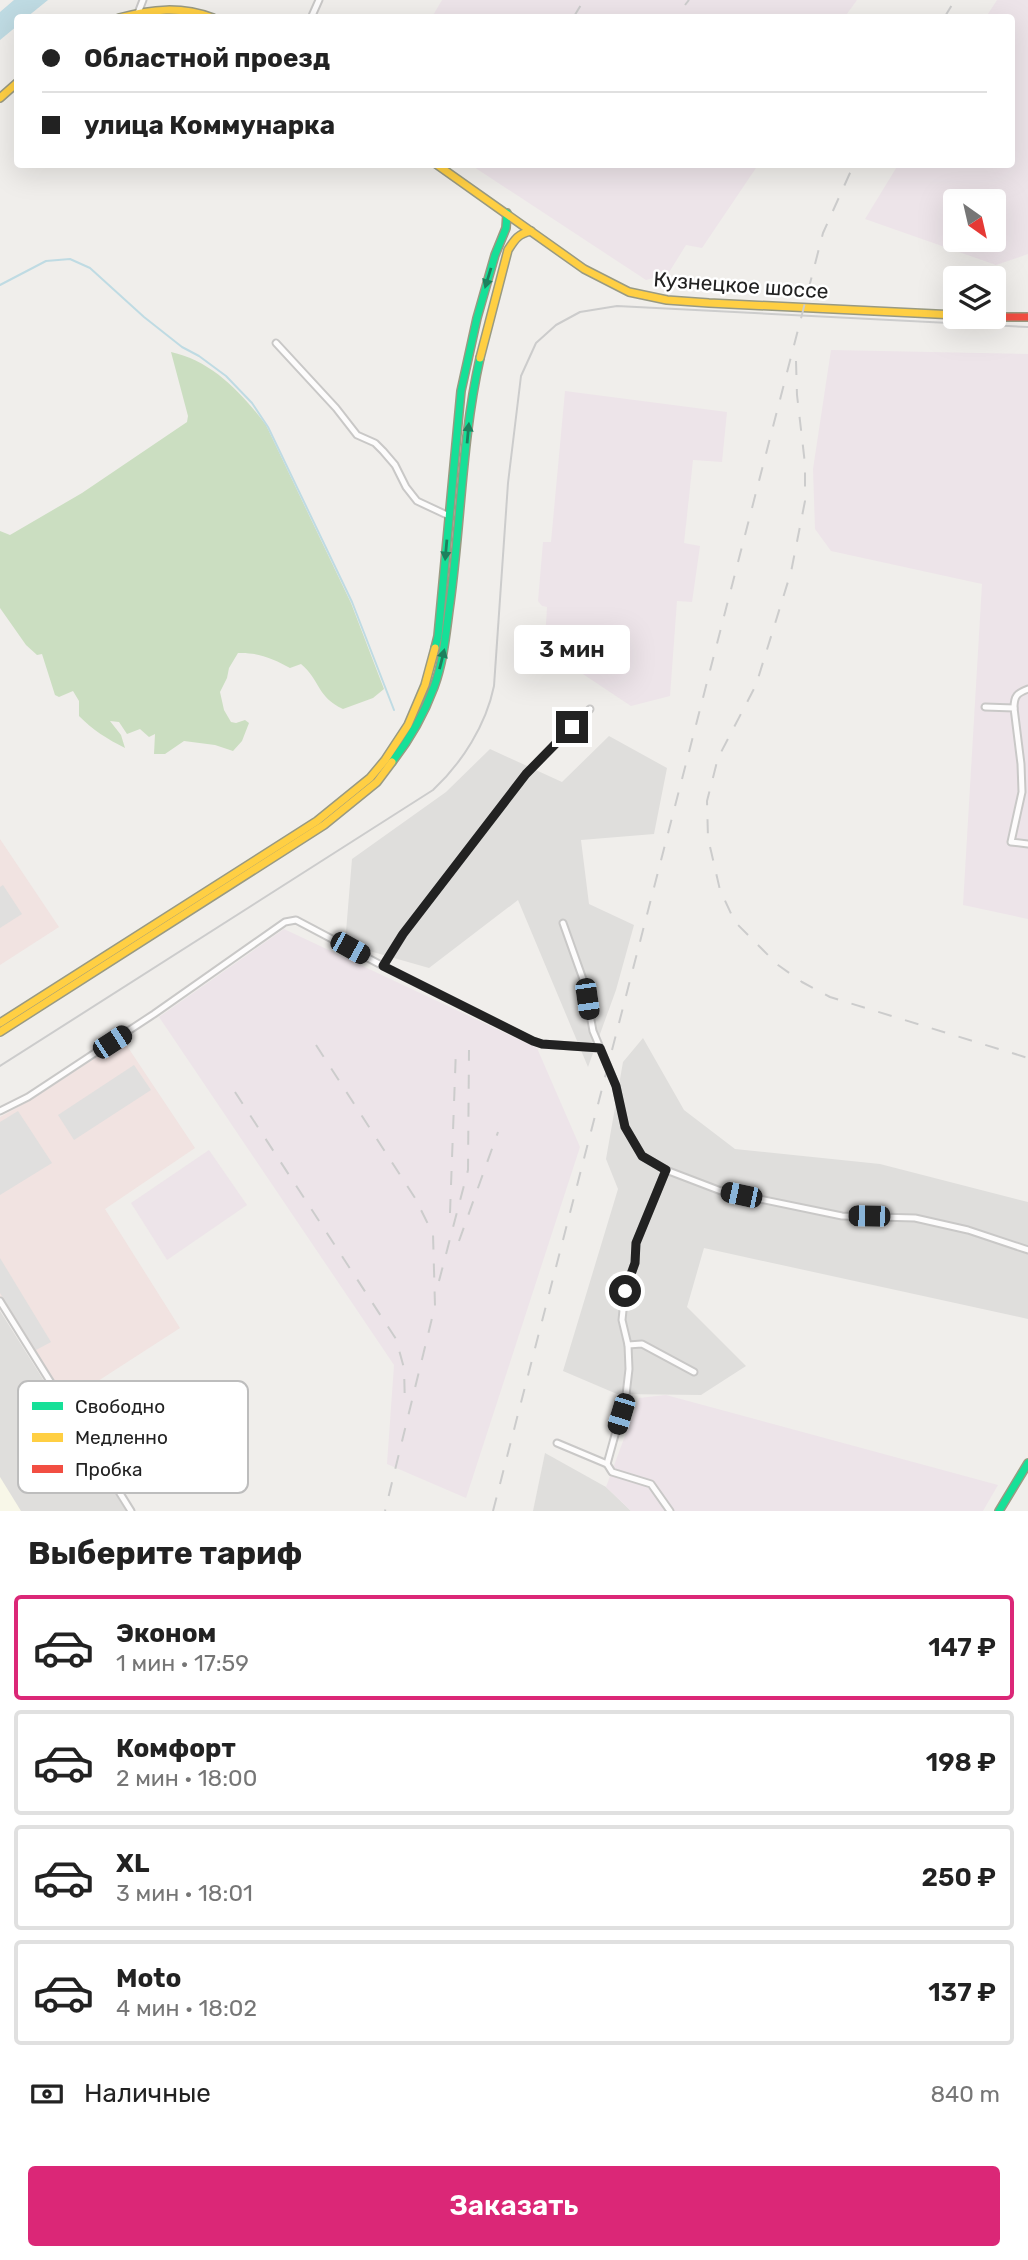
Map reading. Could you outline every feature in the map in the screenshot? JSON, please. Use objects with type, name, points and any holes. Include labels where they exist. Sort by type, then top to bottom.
[{"type":"main road","points":[[134,14],[179,9],[198,14]]},
{"type":"main road","points":[[0,98],[14,86]]},
{"type":"main road","name":"Кузнецкое шоссе","points":[[442,168],[594,275],[621,289],[667,300],[943,314]]},
{"type":"main road","points":[[0,1023],[296,836],[336,807],[370,778],[408,725],[428,677],[438,636],[458,412],[479,308],[506,228],[507,213]]},
{"type":"main road","points":[[0,1032],[324,825],[377,782],[416,729],[428,703],[443,656],[454,576],[472,393],[488,322],[508,250],[516,237],[532,230]]},
{"type":"main road","points":[[1006,317],[1028,317]]},
{"type":"main road","points":[[999,1511],[1028,1463]]},
{"type":"street","points":[[138,13],[143,0]]},
{"type":"street","points":[[276,343],[307,374],[357,435],[383,451],[417,500],[449,516]]},
{"type":"street","points":[[1028,689],[1019,692],[1014,698],[1021,764],[1021,796],[1011,842],[1028,844]]},
{"type":"street","points":[[985,707],[1014,708]]},
{"type":"street","points":[[383,966],[403,934],[526,774],[590,709]]},
{"type":"street","points":[[1021,796],[1028,802]]},
{"type":"street","points":[[0,1111],[28,1097],[154,1014],[285,922],[296,920],[533,1041],[600,1048]]},
{"type":"street","points":[[563,923],[584,982],[589,1016],[616,1086],[625,1127],[642,1156],[666,1170],[733,1193],[842,1216],[915,1218],[968,1230],[1028,1250]]},
{"type":"street","points":[[607,1464],[626,1395],[629,1370],[628,1345],[622,1320],[625,1291],[635,1263],[636,1243],[666,1170]]},
{"type":"street","points":[[0,1301],[50,1381]]},
{"type":"street","points":[[628,1345],[642,1344],[694,1372]]},
{"type":"street","points":[[557,1444],[607,1464],[612,1472],[651,1484],[670,1511]]},
{"type":"street","points":[[120,1493],[131,1511]]},
{"type":"shaded area","points":[[442,0],[857,0],[847,14],[434,14]]},
{"type":"shaded area","points":[[997,0],[1028,0],[1028,254],[996,265],[959,252],[1006,252],[1006,189],[943,189],[943,246],[865,219],[896,168],[1015,168],[1015,14],[988,14]]},
{"type":"shaded area","points":[[476,168],[756,168],[702,248],[686,245],[668,274],[646,280]]},
{"type":"shaded area","points":[[831,350],[1028,354],[1028,919],[963,905],[982,584],[831,551],[815,529],[813,469]]},
{"type":"shaded area","points":[[565,391],[727,412],[722,462],[693,460],[684,543],[700,546],[692,602],[677,601],[670,696],[631,706],[562,660],[544,657],[547,607],[538,601],[543,542],[551,542]]},
{"type":"shaded area","points":[[609,736],[667,768],[654,834],[581,840],[589,904],[634,925],[616,990],[588,1067],[518,900],[429,968],[345,944],[352,859],[446,792],[490,749],[562,782]]},
{"type":"shaded area","points":[[0,839],[59,927],[0,965]]},
{"type":"shaded area","points":[[3,885],[22,914],[0,928],[0,887]]},
{"type":"shaded area","points":[[284,929],[537,1048],[580,1147],[466,1498],[387,1464],[394,1365],[159,1017]]},
{"type":"shaded area","points":[[643,1038],[684,1110],[735,1149],[880,1164],[1028,1202],[1028,1319],[704,1248],[687,1307],[746,1366],[701,1395],[617,1394],[563,1371],[618,1189],[606,1159],[623,1062]]},
{"type":"shaded area","points":[[123,1040],[195,1148],[105,1209],[180,1328],[98,1381],[54,1381],[0,1295],[0,1117]]},
{"type":"shaded area","points":[[134,1065],[151,1090],[74,1140],[58,1115]]},
{"type":"shaded area","points":[[18,1111],[52,1163],[0,1195],[0,1122]]},
{"type":"shaded area","points":[[209,1150],[247,1205],[167,1260],[131,1203]]},
{"type":"shaded area","points":[[0,1258],[51,1342],[36,1350],[0,1293]]},
{"type":"shaded area","points":[[0,1311],[44,1381],[18,1381],[18,1493],[115,1493],[126,1511],[0,1511]]},
{"type":"shaded area","points":[[666,1395],[998,1485],[983,1511],[631,1511],[606,1487],[639,1398]]},
{"type":"shaded area","points":[[545,1453],[606,1487],[631,1511],[533,1511]]},
{"type":"shaded area","points":[[0,1477],[21,1511],[0,1511]]},
{"type":"green space","points":[[171,352],[186,356],[212,370],[236,390],[266,425],[351,603],[384,689],[373,698],[343,709],[323,694],[301,664],[290,668],[265,657],[238,653],[220,692],[224,710],[231,722],[245,720],[249,723],[242,741],[233,751],[215,745],[184,741],[165,754],[154,754],[155,734],[149,737],[140,729],[127,734],[119,722],[110,721],[121,735],[125,748],[106,738],[79,716],[79,701],[73,691],[59,697],[55,695],[42,654],[37,655],[26,645],[0,608],[0,531],[10,535],[82,493],[187,422],[188,416]]},
{"type":"water","points":[[14,0],[48,0],[31,14],[14,14],[14,28],[0,40],[0,12]]},
{"type":"waterway","points":[[0,285],[46,261],[70,259],[90,268],[144,317],[182,347],[226,376],[252,403],[268,427],[352,602],[394,710]]},
{"type":"tram line","points":[[0,1066],[433,790],[454,768],[479,729],[494,686],[508,483],[521,376],[536,343],[556,325],[580,312],[617,306],[1028,327]]},
{"type":"railway","points":[[575,14],[584,0]]},
{"type":"railway","points":[[685,5],[689,0]]},
{"type":"railway","points":[[946,14],[955,0]]},
{"type":"railway","points":[[493,1511],[823,233],[852,168]]},
{"type":"railway","points":[[796,361],[805,464],[805,501],[791,572],[756,685],[718,758],[707,801],[708,838],[720,890],[735,922],[778,965],[802,982],[830,997],[1028,1058]]},
{"type":"railway","points":[[316,1045],[415,1198],[433,1234],[435,1306],[385,1511]]},
{"type":"railway","points":[[450,1213],[456,1049]]},
{"type":"railway","points":[[439,1281],[468,1170],[469,1050]]},
{"type":"railway","points":[[235,1092],[396,1339],[404,1368],[405,1406]]},
{"type":"railway","points":[[459,1241],[498,1132]]},
{"type":"traffic: fast","points":[[435,648],[461,391],[477,318],[495,255],[506,228],[507,213]]},
{"type":"traffic: fast","points":[[392,762],[421,717],[440,666],[454,572],[469,419],[480,358]]},
{"type":"traffic: fast","points":[[999,1511],[1028,1463]]},
{"type":"traffic: slow","points":[[138,14],[166,10],[201,14]]},
{"type":"traffic: slow","points":[[0,98],[14,86]]},
{"type":"traffic: slow","points":[[442,168],[584,269],[629,292],[667,300],[709,303],[943,314]]},
{"type":"traffic: slow","points":[[480,358],[508,250],[517,238],[531,231]]},
{"type":"traffic: slow","points":[[0,1023],[317,821],[370,778],[408,725],[425,685],[435,648]]},
{"type":"traffic: slow","points":[[0,1032],[324,825],[377,782],[392,762]]},
{"type":"traffic: jam","points":[[1006,317],[1028,317]]},
{"type":"route","points":[[572,727],[526,774],[403,934],[383,966],[533,1041],[600,1048],[616,1086],[625,1127],[642,1156],[666,1170],[636,1243],[635,1263],[625,1291]]}]
